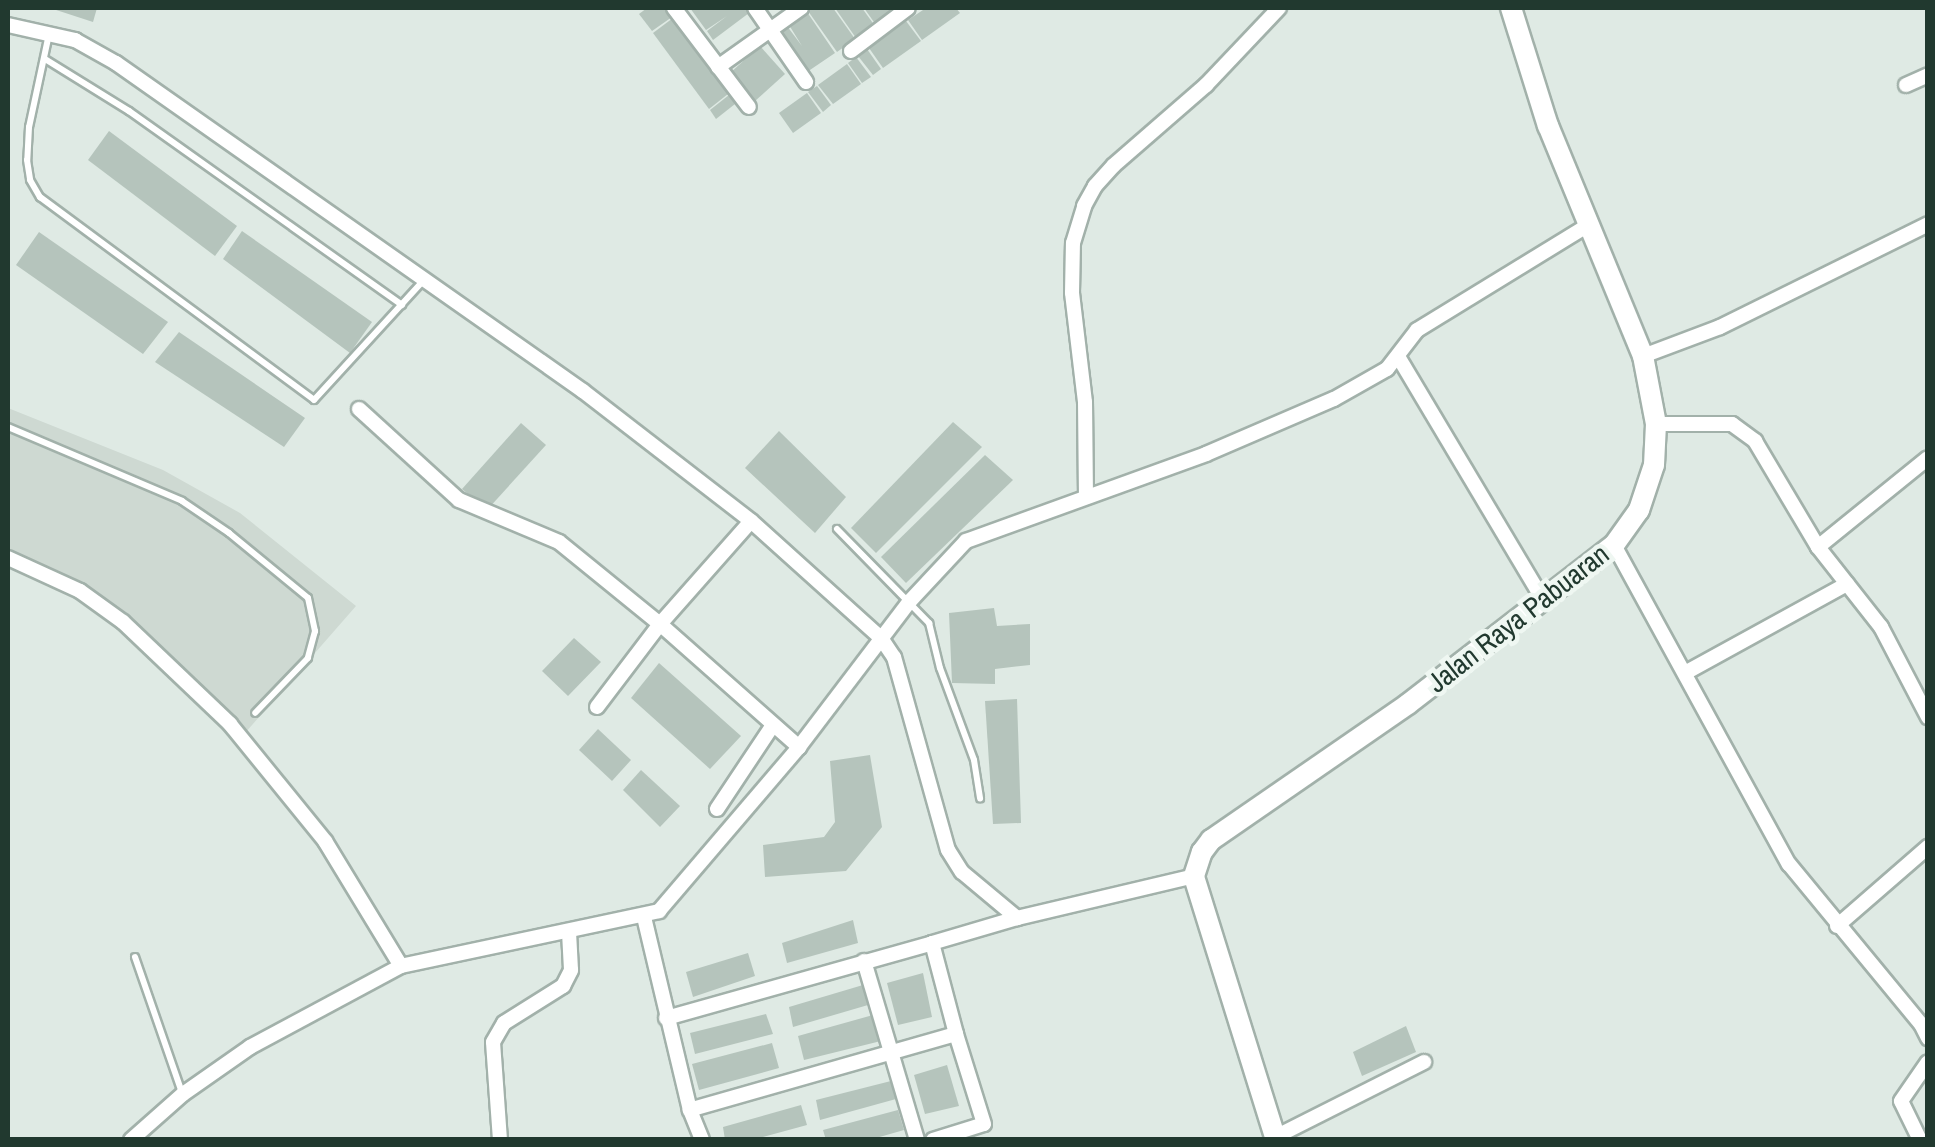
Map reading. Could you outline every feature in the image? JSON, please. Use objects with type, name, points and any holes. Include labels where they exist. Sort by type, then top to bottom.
[{"type":"street","points":[[674,8],[748,107]]},
{"type":"street","points":[[755,8],[806,82]]},
{"type":"street","points":[[718,67],[801,8]]},
{"type":"street","points":[[851,51],[908,8]]},
{"type":"street","points":[[1086,497],[1085,402],[1072,293],[1074,243],[1084,206],[1094,186],[1114,165],[1206,85],[1280,8]]},
{"type":"street","name":"Jalan Raya Pabuaran","points":[[1194,876],[1210,840],[1408,704],[1614,545],[1644,499],[1654,465],[1656,424],[1643,356],[1548,126],[1511,8]]},
{"type":"street","points":[[8,26],[76,40],[116,63],[583,391],[751,522],[882,638],[903,680],[948,850],[962,872],[1017,918]]},
{"type":"street","points":[[1906,85],[1928,75]]},
{"type":"street","points":[[1643,356],[1720,327],[1928,224]]},
{"type":"street","points":[[131,1140],[182,1094],[250,1048],[401,966],[644,917],[664,907],[799,746],[910,601],[966,542],[1206,454],[1334,399],[1373,379],[1399,358],[1416,330],[1587,226]]},
{"type":"street","points":[[1399,358],[1544,600]]},
{"type":"street","points":[[360,408],[459,500],[559,542],[799,746]]},
{"type":"street","points":[[1656,424],[1721,422],[1740,428],[1755,440],[1818,548],[1881,627],[1928,717]]},
{"type":"street","points":[[1818,548],[1928,458]]},
{"type":"street","points":[[597,707],[660,624],[751,522]]},
{"type":"street","points":[[1614,545],[1781,852],[1837,926],[1925,1028]]},
{"type":"street","points":[[8,558],[80,591],[124,622],[230,724],[326,841],[401,966]]},
{"type":"street","points":[[1685,673],[1847,584]]},
{"type":"street","points":[[717,809],[773,725]]},
{"type":"street","points":[[1837,926],[1928,848]]},
{"type":"street","points":[[666,1018],[1017,918],[1194,876],[1275,1138],[1424,1062]]},
{"type":"street","points":[[644,917],[666,1018],[690,1110],[702,1140]]},
{"type":"street","points":[[500,1140],[493,1042],[504,1023],[563,986],[571,970],[569,933]]},
{"type":"street","points":[[932,944],[986,1132],[934,1140]]},
{"type":"street","points":[[864,961],[917,1140]]},
{"type":"street","points":[[690,1110],[956,1034]]},
{"type":"street","points":[[1920,1140],[1901,1100],[1928,1062]]},
{"type":"lane","points":[[50,32],[29,127],[30,180],[40,197],[314,400],[424,280]]},
{"type":"lane","points":[[45,59],[129,110],[402,305]]},
{"type":"lane","points":[[8,427],[182,501],[229,533],[308,598],[315,631],[308,658],[255,712]]},
{"type":"lane","points":[[837,529],[923,613],[974,760],[980,799]]},
{"type":"lane","points":[[136,957],[182,1094]]},
{"type":"shaded area","points":[[8,408],[163,470],[240,513],[356,606],[245,733],[91,594],[8,557]]},
{"type":"building","points":[[50,8],[97,8],[93,22]]},
{"type":"building","points":[[647,8],[665,8],[672,17],[652,31],[639,14]]},
{"type":"building","points":[[690,8],[753,10],[713,40],[707,31],[727,16],[706,30]]},
{"type":"building","points":[[833,8],[855,39],[837,52],[808,11]]},
{"type":"building","points":[[835,8],[862,8],[875,26],[856,38]]},
{"type":"building","points":[[864,8],[901,8],[876,25]]},
{"type":"building","points":[[926,8],[956,8],[960,13],[922,40],[908,20]]},
{"type":"building","points":[[807,12],[835,53],[807,72],[778,32],[787,26],[802,46],[789,25]]},
{"type":"building","points":[[673,18],[728,94],[709,109],[653,33]]},
{"type":"building","points":[[906,21],[921,41],[883,68],[869,48]]},
{"type":"building","points":[[760,46],[785,74],[755,101],[730,73]]},
{"type":"building","points":[[867,49],[881,69],[873,75],[858,56]]},
{"type":"building","points":[[856,57],[871,77],[862,83],[848,63]]},
{"type":"building","points":[[847,64],[861,84],[833,104],[818,85]]},
{"type":"building","points":[[817,86],[831,105],[823,112],[808,92]]},
{"type":"building","points":[[807,93],[821,113],[793,133],[779,113]]},
{"type":"building","points":[[729,95],[735,104],[716,119],[710,110]]},
{"type":"building","points":[[109,131],[237,226],[215,256],[88,160]]},
{"type":"building","points":[[242,231],[372,322],[350,353],[223,259]]},
{"type":"building","points":[[39,232],[168,322],[143,354],[16,265]]},
{"type":"building","points":[[179,332],[305,418],[284,447],[155,362]]},
{"type":"building","points":[[953,422],[982,447],[876,553],[851,528]]},
{"type":"building","points":[[521,423],[546,445],[487,510],[462,489]]},
{"type":"building","points":[[779,431],[846,497],[815,533],[745,468]]},
{"type":"building","points":[[985,455],[1013,480],[906,583],[881,557]]},
{"type":"building","points":[[994,608],[997,626],[1030,624],[1030,665],[995,669],[995,684],[952,683],[949,613]]},
{"type":"building","points":[[574,638],[601,662],[568,696],[542,671]]},
{"type":"building","points":[[659,663],[741,736],[710,769],[631,698]]},
{"type":"building","points":[[1017,699],[1021,823],[993,824],[985,701]]},
{"type":"building","points":[[598,729],[631,760],[612,781],[579,750]]},
{"type":"building","points":[[870,755],[882,827],[846,871],[765,877],[763,845],[824,837],[835,822],[830,761]]},
{"type":"building","points":[[641,770],[680,806],[660,827],[623,790]]},
{"type":"building","points":[[853,920],[858,943],[787,963],[782,943]]},
{"type":"building","points":[[748,953],[755,976],[693,997],[686,972]]},
{"type":"building","points":[[923,973],[932,1017],[898,1025],[887,983]]},
{"type":"building","points":[[863,985],[868,1005],[793,1027],[789,1007]]},
{"type":"building","points":[[766,1014],[773,1034],[695,1054],[690,1033]]},
{"type":"building","points":[[873,1015],[881,1041],[804,1060],[798,1036]]},
{"type":"building","points":[[1406,1026],[1416,1052],[1362,1076],[1353,1052]]},
{"type":"building","points":[[772,1043],[779,1068],[699,1090],[692,1064]]},
{"type":"building","points":[[947,1065],[959,1106],[925,1114],[914,1075]]},
{"type":"building","points":[[891,1081],[896,1099],[820,1120],[816,1100]]},
{"type":"building","points":[[801,1105],[807,1125],[752,1140],[725,1140],[723,1127]]},
{"type":"building","points":[[898,1110],[904,1130],[869,1140],[826,1140],[823,1130]]}]
